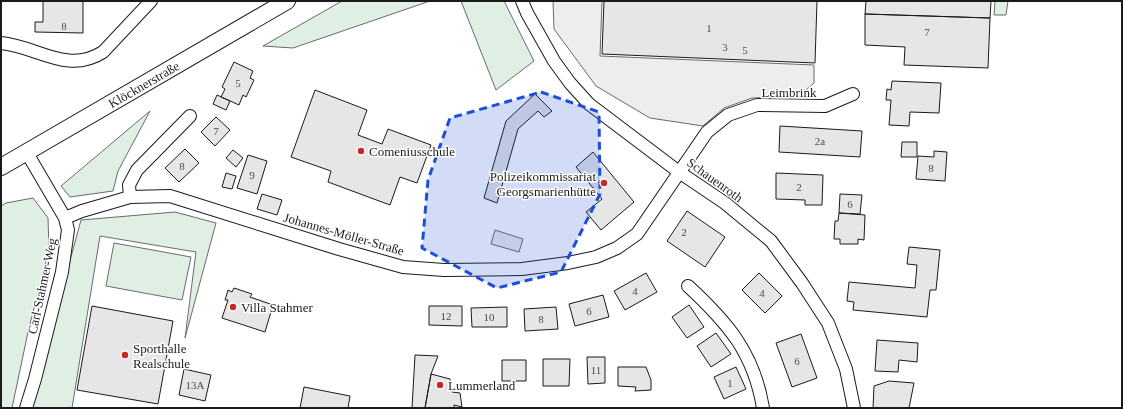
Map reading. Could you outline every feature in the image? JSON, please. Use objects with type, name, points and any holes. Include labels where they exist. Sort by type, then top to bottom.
[{"type":"main road","name":"Klöcknerstraße","points":[[1,168],[287,1]]},
{"type":"street","points":[[1,43],[52,58],[85,60],[95,57],[103,52],[151,1]]},
{"type":"street","name":"Schauenroth","points":[[522,1],[527,13],[554,61],[570,83],[589,104],[680,172],[725,203],[771,241],[802,283],[828,323],[846,369],[854,408]]},
{"type":"street","name":"Leimbrink","points":[[680,172],[707,132],[728,115],[757,105],[825,106],[853,94]]},
{"type":"street","points":[[130,197],[129,185],[136,170],[190,116]]},
{"type":"street","name":"Carl-Stahmer-Weg","points":[[26,408],[35,379],[62,272],[68,230],[65,218],[27,153]]},
{"type":"street","name":"Johannes-Möller-Straße","points":[[65,218],[82,211],[130,197],[170,196],[339,249],[403,267],[444,270],[522,269],[568,263],[596,257],[616,248],[637,234],[680,172]]},
{"type":"street","points":[[688,286],[708,305],[735,335],[750,361],[763,408]]},
{"type":"highlighted area","points":[[541,92],[599,112],[600,194],[561,272],[497,288],[422,248],[428,180],[450,118]]},
{"type":"green space","points":[[342,1],[430,1],[293,48],[263,46]]},
{"type":"green space","points":[[461,1],[504,1],[534,61],[496,90]]},
{"type":"green space","points":[[995,1],[1008,1],[1006,15],[994,15]]},
{"type":"green space","points":[[150,111],[118,171],[113,191],[70,197],[61,186]]},
{"type":"green space","points":[[33,198],[48,218],[49,249],[28,332],[12,408],[1,408],[1,206],[6,203]]},
{"type":"green space","points":[[175,212],[216,223],[185,338],[196,252],[100,236],[72,408],[30,408],[81,220]]},
{"type":"green space","points":[[114,243],[191,257],[182,300],[106,286]]},
{"type":"shaded area","points":[[553,1],[602,1],[600,56],[814,65],[814,83],[798,97],[752,98],[724,108],[703,126],[650,118],[596,86],[554,29]]},
{"type":"shaded area","points":[[495,230],[523,239],[519,252],[491,244]]},
{"type":"building","points":[[43,1],[83,1],[83,33],[35,32],[35,22],[43,22]]},
{"type":"building","points":[[604,1],[817,1],[815,63],[602,54]]},
{"type":"building","points":[[866,1],[991,1],[990,18],[865,14]]},
{"type":"building","points":[[865,14],[990,18],[988,68],[904,65],[905,47],[865,45]]},
{"type":"building","points":[[234,62],[253,71],[250,78],[254,80],[246,97],[243,95],[239,105],[221,97],[225,89],[222,87]]},
{"type":"building","points":[[892,81],[941,83],[939,113],[910,112],[909,126],[889,125],[891,100],[886,100],[887,89],[891,90]]},
{"type":"building","name":"Comeniusschule","points":[[315,90],[367,110],[358,135],[382,144],[388,129],[431,145],[417,183],[400,177],[390,205],[328,182],[331,171],[291,157]]},
{"type":"building","points":[[535,94],[552,111],[544,117],[538,111],[518,129],[497,203],[484,198],[506,121]]},
{"type":"building","points":[[217,95],[230,101],[226,110],[213,104]]},
{"type":"building","points":[[216,117],[230,130],[215,146],[201,132]]},
{"type":"building","points":[[780,126],[862,131],[860,157],[779,152]]},
{"type":"building","points":[[902,142],[917,142],[917,157],[901,157]]},
{"type":"building","points":[[185,149],[199,163],[179,182],[165,168]]},
{"type":"building","points":[[233,150],[243,158],[236,167],[226,158]]},
{"type":"building","points":[[934,151],[947,152],[945,181],[916,179],[918,156],[934,157]]},
{"type":"building","name":"Polizeikommissariat Georgsmarienhütte","points":[[593,152],[634,202],[601,230],[586,212],[602,199],[576,167]]},
{"type":"building","points":[[248,155],[267,161],[257,194],[237,188]]},
{"type":"building","points":[[226,173],[236,176],[232,189],[222,187]]},
{"type":"building","points":[[776,173],[823,175],[822,205],[805,205],[805,200],[776,199]]},
{"type":"building","points":[[262,194],[282,200],[277,215],[257,209]]},
{"type":"building","points":[[840,194],[862,195],[860,214],[839,213]]},
{"type":"building","points":[[687,211],[725,237],[705,267],[667,241]]},
{"type":"building","points":[[839,213],[865,215],[864,240],[858,239],[858,244],[840,244],[840,239],[834,239],[835,221],[838,221]]},
{"type":"building","points":[[909,247],[940,250],[936,290],[930,290],[927,317],[853,310],[854,302],[847,301],[849,282],[915,288],[917,265],[907,264]]},
{"type":"building","points":[[646,273],[657,292],[625,310],[614,291]]},
{"type":"building","points":[[759,273],[782,296],[765,313],[742,290]]},
{"type":"building","points":[[234,288],[252,294],[250,297],[273,305],[265,332],[222,318],[228,300],[225,300],[228,290],[232,292]]},
{"type":"building","points":[[603,295],[609,317],[575,326],[569,304]]},
{"type":"building","points":[[689,305],[704,327],[687,338],[672,317]]},
{"type":"building","name":"Sporthalle Realschule","points":[[92,306],[173,321],[158,404],[77,390]]},
{"type":"building","points":[[429,306],[462,306],[462,326],[429,325]]},
{"type":"building","points":[[507,307],[507,327],[472,327],[471,308]]},
{"type":"building","points":[[556,307],[558,329],[525,331],[524,309]]},
{"type":"building","points":[[716,333],[731,354],[711,367],[697,346]]},
{"type":"building","points":[[801,334],[817,378],[792,387],[776,343]]},
{"type":"building","points":[[877,340],[918,343],[917,362],[899,360],[898,372],[875,371]]},
{"type":"building","points":[[415,355],[438,356],[431,374],[425,408],[412,408]]},
{"type":"building","points":[[587,357],[605,357],[605,383],[588,384]]},
{"type":"building","points":[[543,359],[570,359],[569,386],[543,386]]},
{"type":"building","points":[[502,360],[526,360],[526,381],[502,381]]},
{"type":"building","points":[[618,367],[646,367],[651,380],[651,390],[635,391],[636,387],[618,386]]},
{"type":"building","points":[[736,367],[746,389],[724,399],[714,377]]},
{"type":"building","points":[[184,369],[211,375],[205,401],[179,395]]},
{"type":"building","name":"Lummerland","points":[[431,374],[450,379],[452,392],[460,393],[462,407],[454,405],[454,408],[425,408]]},
{"type":"building","points":[[889,381],[914,383],[909,408],[873,408],[874,386]]},
{"type":"building","points":[[304,387],[350,396],[348,408],[300,408]]},
{"type":"place","name":"Comeniusschule","points":[[361,151]]},
{"type":"place","name":"Polizeikommissariat Georgsmarienhütte","points":[[604,183]]},
{"type":"place","name":"Villa Stahmer","points":[[233,307]]},
{"type":"place","name":"Sporthalle Realschule","points":[[125,355]]},
{"type":"place","name":"Lummerland","points":[[440,385]]}]
